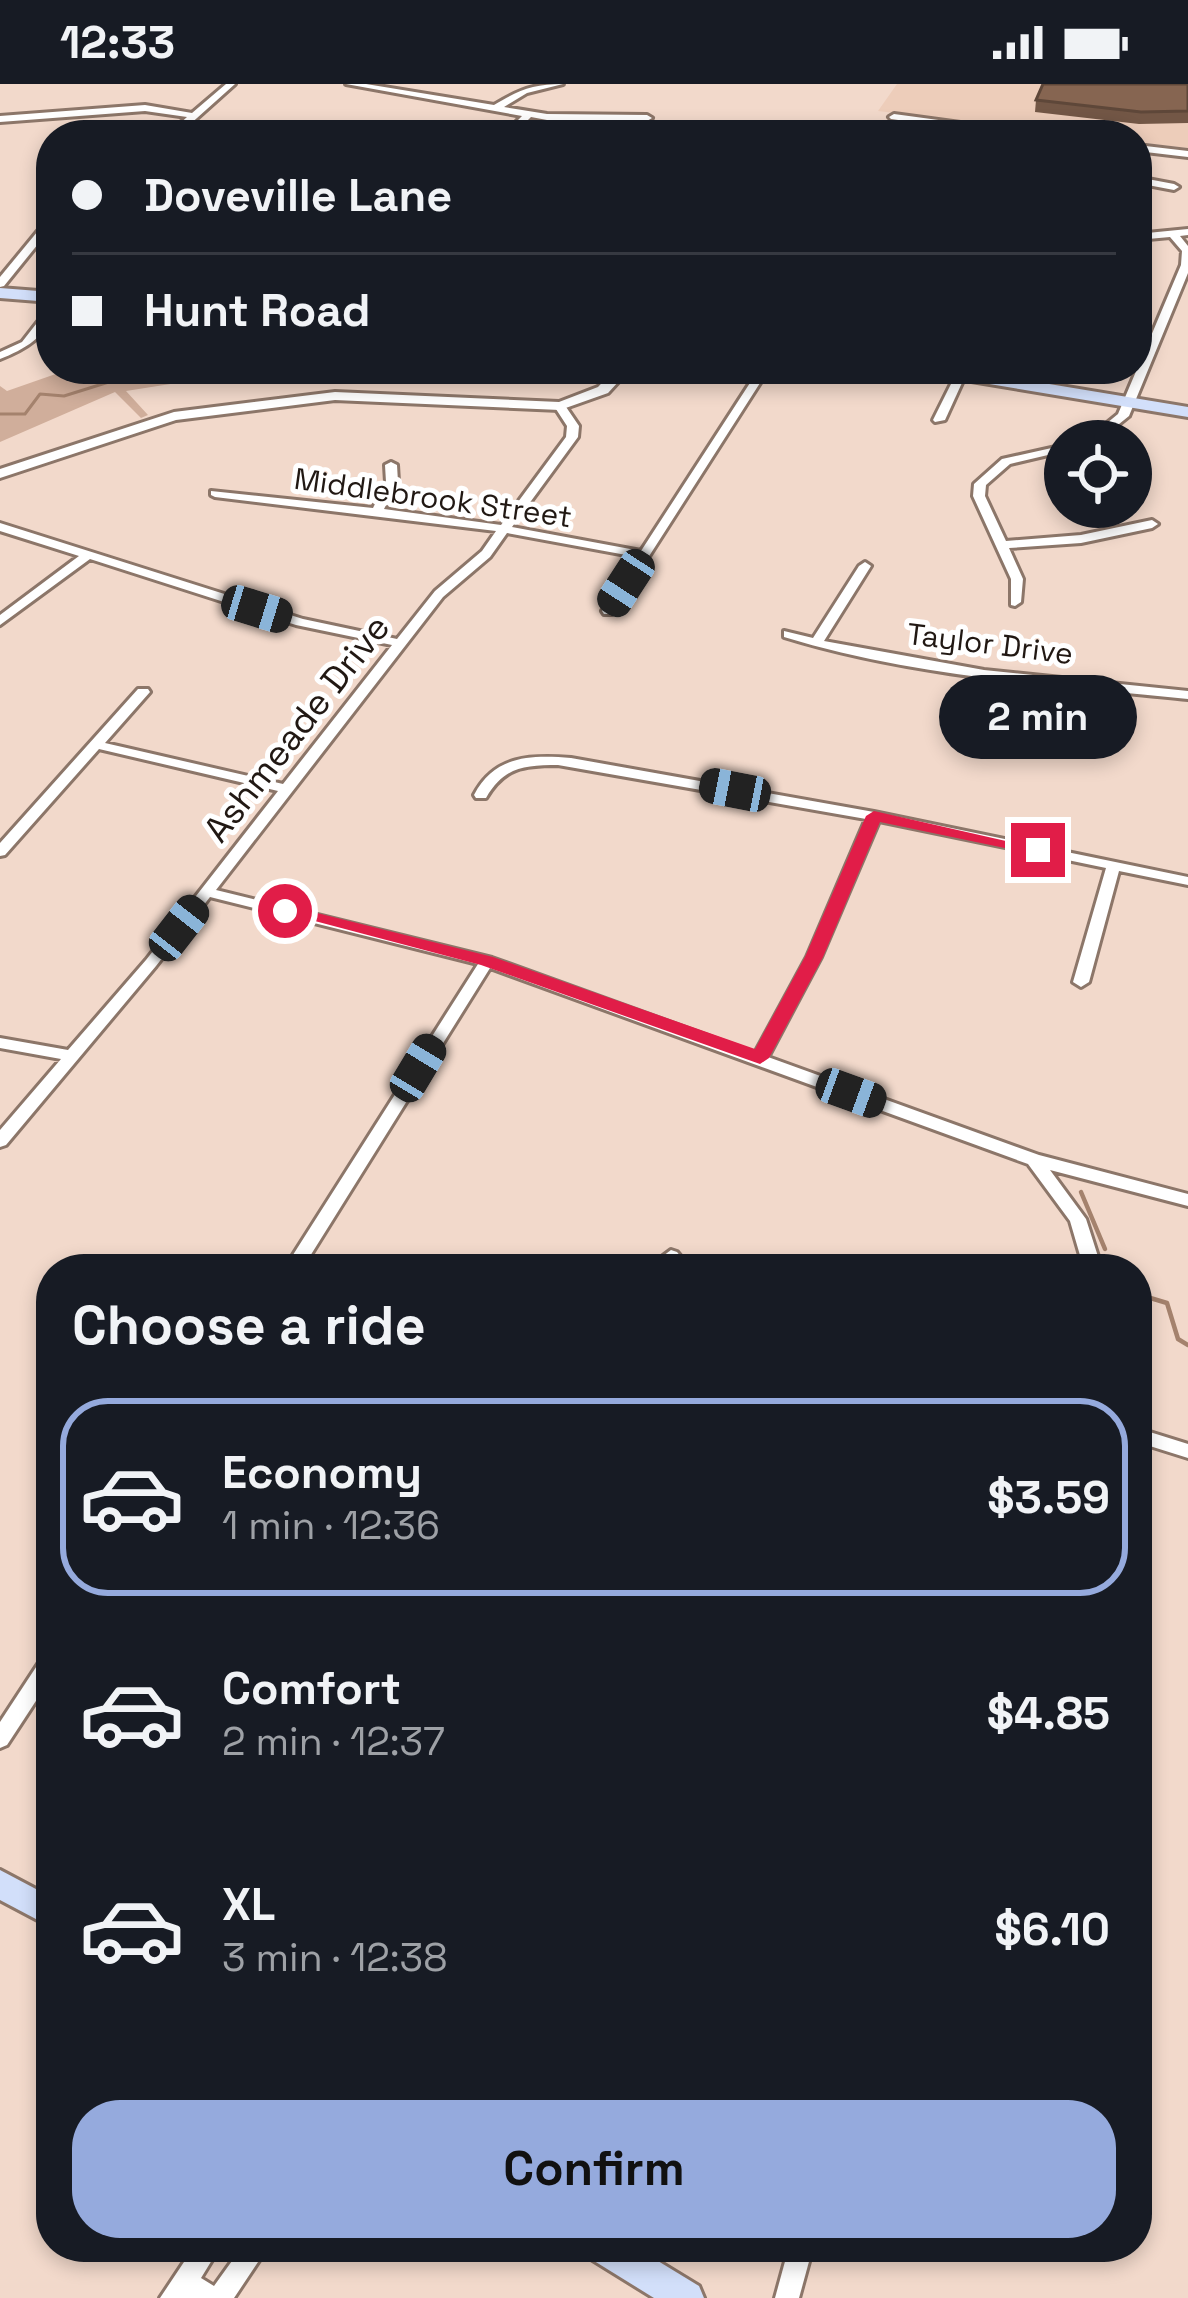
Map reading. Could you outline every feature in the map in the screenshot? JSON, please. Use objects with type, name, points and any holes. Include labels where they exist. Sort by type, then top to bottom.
[{"type":"main road","points":[[0,289],[36,295]]},
{"type":"main road","points":[[1020,384],[1188,412]]},
{"type":"main road","points":[[0,1884],[36,1904]]},
{"type":"main road","points":[[628,2262],[687,2298]]},
{"type":"street","points":[[190,120],[231,84]]},
{"type":"street","points":[[350,84],[418,87],[529,114],[647,118]]},
{"type":"street","points":[[497,107],[524,91],[560,84]]},
{"type":"street","points":[[0,119],[138,108],[195,116]]},
{"type":"street","points":[[523,120],[529,114]]},
{"type":"street","points":[[894,117],[916,120]]},
{"type":"street","points":[[1152,150],[1188,154]]},
{"type":"street","points":[[1152,183],[1174,187]]},
{"type":"street","points":[[1152,236],[1188,232]]},
{"type":"street","points":[[1152,347],[1188,256],[1174,235]]},
{"type":"street","points":[[0,289],[36,242]]},
{"type":"street","points":[[1166,313],[1188,315]]},
{"type":"street","points":[[0,356],[26,344],[36,331]]},
{"type":"street","points":[[0,474],[140,424],[265,402],[356,396],[560,406],[609,384]]},
{"type":"street","points":[[608,611],[754,384]]},
{"type":"street","points":[[939,420],[957,384]]},
{"type":"street","points":[[1119,420],[1137,384]]},
{"type":"street","name":"Ashmeade Drive","points":[[0,1141],[207,892],[439,594],[506,530],[572,437],[573,426],[560,406]]},
{"type":"street","points":[[1015,602],[1017,579],[980,496],[982,479],[1006,460],[1044,452]]},
{"type":"street","points":[[377,511],[392,482],[391,465]]},
{"type":"street","name":"Middlebrook Street","points":[[215,493],[377,511],[644,555]]},
{"type":"street","points":[[0,527],[300,622],[399,643]]},
{"type":"street","points":[[1002,545],[1081,539],[1133,528]]},
{"type":"street","points":[[0,621],[87,556]]},
{"type":"street","points":[[816,644],[865,566]]},
{"type":"street","name":"Taylor Drive","points":[[788,634],[816,644],[985,674],[1188,695]]},
{"type":"street","points":[[0,853],[143,692]]},
{"type":"street","points":[[97,745],[287,788]]},
{"type":"street","points":[[481,795],[495,773],[552,760],[874,816],[1188,881]]},
{"type":"street","points":[[760,1058],[796,995],[874,816]]},
{"type":"street","points":[[1081,982],[1114,866]]},
{"type":"street","points":[[207,892],[487,961],[1035,1160],[1188,1200]]},
{"type":"street","points":[[302,1254],[487,961]]},
{"type":"street","points":[[0,1043],[72,1056]]},
{"type":"street","points":[[1035,1160],[1078,1219],[1088,1254]]},
{"type":"street","points":[[1152,1440],[1188,1451]]},
{"type":"street","points":[[0,1739],[36,1683]]},
{"type":"street","points":[[197,2262],[178,2289],[210,2298]]},
{"type":"street","points":[[220,2298],[245,2262]]},
{"type":"street","points":[[787,2298],[797,2262]]},
{"type":"shaded area","points":[[897,84],[1188,84],[1188,148],[1152,144],[1152,120],[953,120],[878,111]]},
{"type":"shaded area","points":[[36,381],[170,384],[126,391],[148,415],[141,418],[115,392],[0,442],[0,386],[7,391]]},
{"type":"building","points":[[1043,84],[1188,84],[1188,111],[1141,112],[1036,100]]},
{"type":"waterway","points":[[0,414],[25,414],[40,394],[64,396],[102,384]]},
{"type":"waterway","points":[[1081,1192],[1105,1249]]},
{"type":"waterway","points":[[1152,1298],[1167,1303],[1178,1339],[1188,1345]]},
{"type":"route","points":[[285,911],[487,961],[760,1058],[814,957],[874,816],[1038,850]]}]
